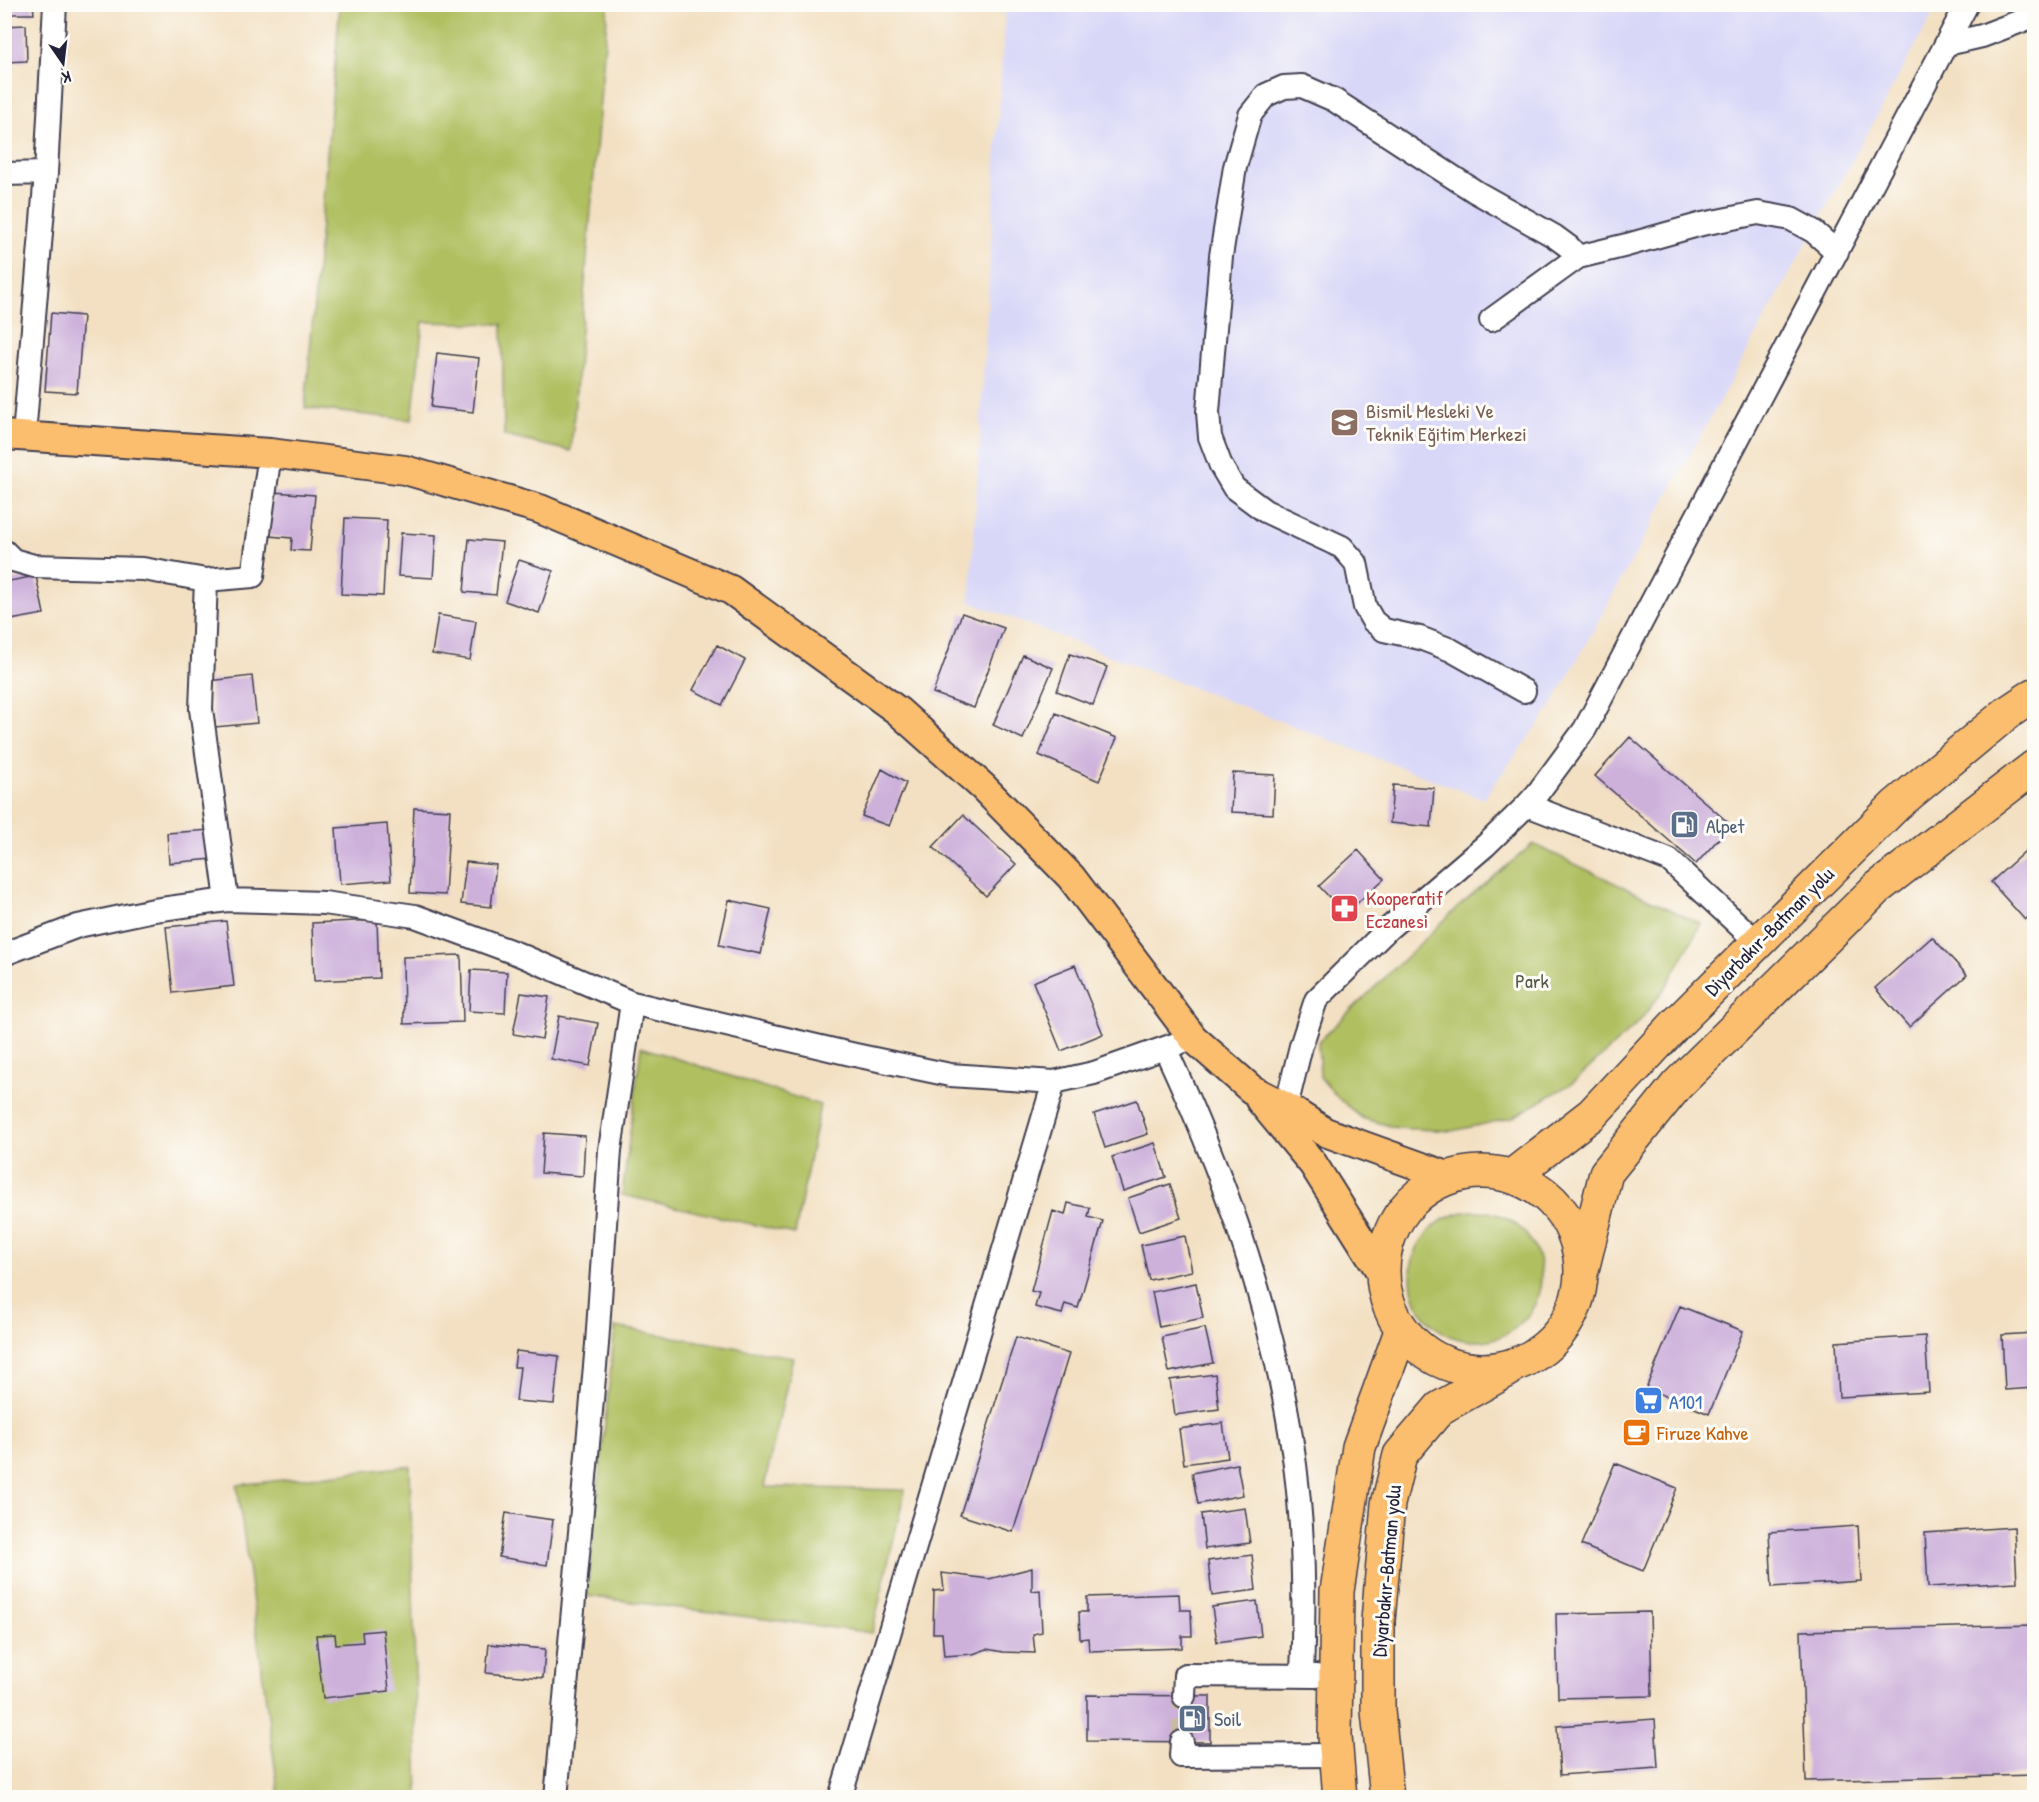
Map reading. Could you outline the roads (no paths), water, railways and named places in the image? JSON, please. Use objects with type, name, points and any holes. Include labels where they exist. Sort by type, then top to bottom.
[{"type":"highway","name":"Diyarbakır-Batman yolu","points":[[1512,1176],[1592,1114],[1674,1026],[1896,805],[2007,712],[2034,695]]},
{"type":"highway","points":[[1582,1270],[1577,1239],[1562,1212],[1540,1190],[1512,1176],[1481,1172],[1450,1177],[1422,1191],[1400,1213],[1386,1241],[1382,1272],[1387,1303],[1401,1331],[1424,1353],[1452,1366],[1482,1371],[1514,1366],[1542,1352],[1563,1329],[1577,1301],[1582,1270],[1606,1173],[1677,1085],[1875,889],[2034,767]]},
{"type":"highway","name":"Diyarbakır-Batman yolu","points":[[1340,1797],[1337,1755],[1337,1591],[1359,1447],[1401,1331]]},
{"type":"highway","name":"Diyarbakır-Batman yolu","points":[[1387,1797],[1378,1712],[1378,1621],[1388,1504],[1400,1455],[1440,1408],[1514,1366]]},
{"type":"main road","points":[[14,436],[270,453],[405,470],[540,509],[731,590],[897,711],[983,787],[1071,877],[1193,1038],[1251,1089],[1313,1164],[1382,1272]]},
{"type":"main road","points":[[1251,1089],[1286,1107],[1325,1132],[1450,1177]]},
{"type":"street","points":[[14,436],[46,173],[55,4]]},
{"type":"street","points":[[1313,1164],[1286,1107],[1300,1046],[1316,1000],[1389,928],[1486,846],[1527,805],[1585,729],[1967,4]]},
{"type":"street","points":[[1947,45],[1982,36],[2034,16]]},
{"type":"street","points":[[1524,692],[1451,650],[1420,638],[1384,630],[1372,621],[1365,607],[1356,563],[1342,548],[1265,511],[1234,488],[1221,466],[1210,437],[1208,412],[1221,256],[1234,167],[1250,115],[1266,95],[1284,87],[1302,86],[1334,99],[1476,192],[1554,236],[1578,257]]},
{"type":"street","points":[[4,174],[46,173]]},
{"type":"street","points":[[1491,320],[1578,257],[1627,246],[1702,224],[1758,213],[1791,219],[1813,231],[1837,252]]},
{"type":"street","points":[[4,551],[13,560],[34,566],[143,569],[206,580],[253,576],[270,453]]},
{"type":"street","points":[[206,580],[201,709],[227,900]]},
{"type":"street","points":[[1527,805],[1669,860],[1758,943]]},
{"type":"street","points":[[4,954],[78,926],[154,910],[227,900],[324,903],[415,916],[518,954],[632,1003],[950,1075],[1054,1082],[1094,1073],[1193,1038]]},
{"type":"street","points":[[556,1797],[597,1344],[610,1150],[632,1003]]},
{"type":"street","points":[[1165,1048],[1191,1103],[1233,1209],[1264,1311],[1276,1363],[1295,1471],[1301,1525],[1304,1613],[1302,1676]]},
{"type":"street","points":[[840,1797],[1054,1082]]},
{"type":"street","points":[[1184,1696],[1185,1676],[1336,1676]]},
{"type":"street","points":[[1182,1742],[1181,1756],[1337,1755]]},
{"type":"tunnel","points":[[1182,1742],[1184,1696]]},
{"type":"place","name":"Bismil Mesleki Ve Teknik Eğitim Merkezi","points":[[1345,422]]},
{"type":"place","name":"Alpet","points":[[1685,825]]},
{"type":"place","name":"Kooperatif Eczanesi","points":[[1345,908]]},
{"type":"place","name":"A101","points":[[1648,1401]]},
{"type":"place","name":"Firuze Kahve","points":[[1636,1432]]},
{"type":"place","name":"Soil","points":[[1193,1718]]},
{"type":"park label","name":"Park","points":[[1532,980]]}]
